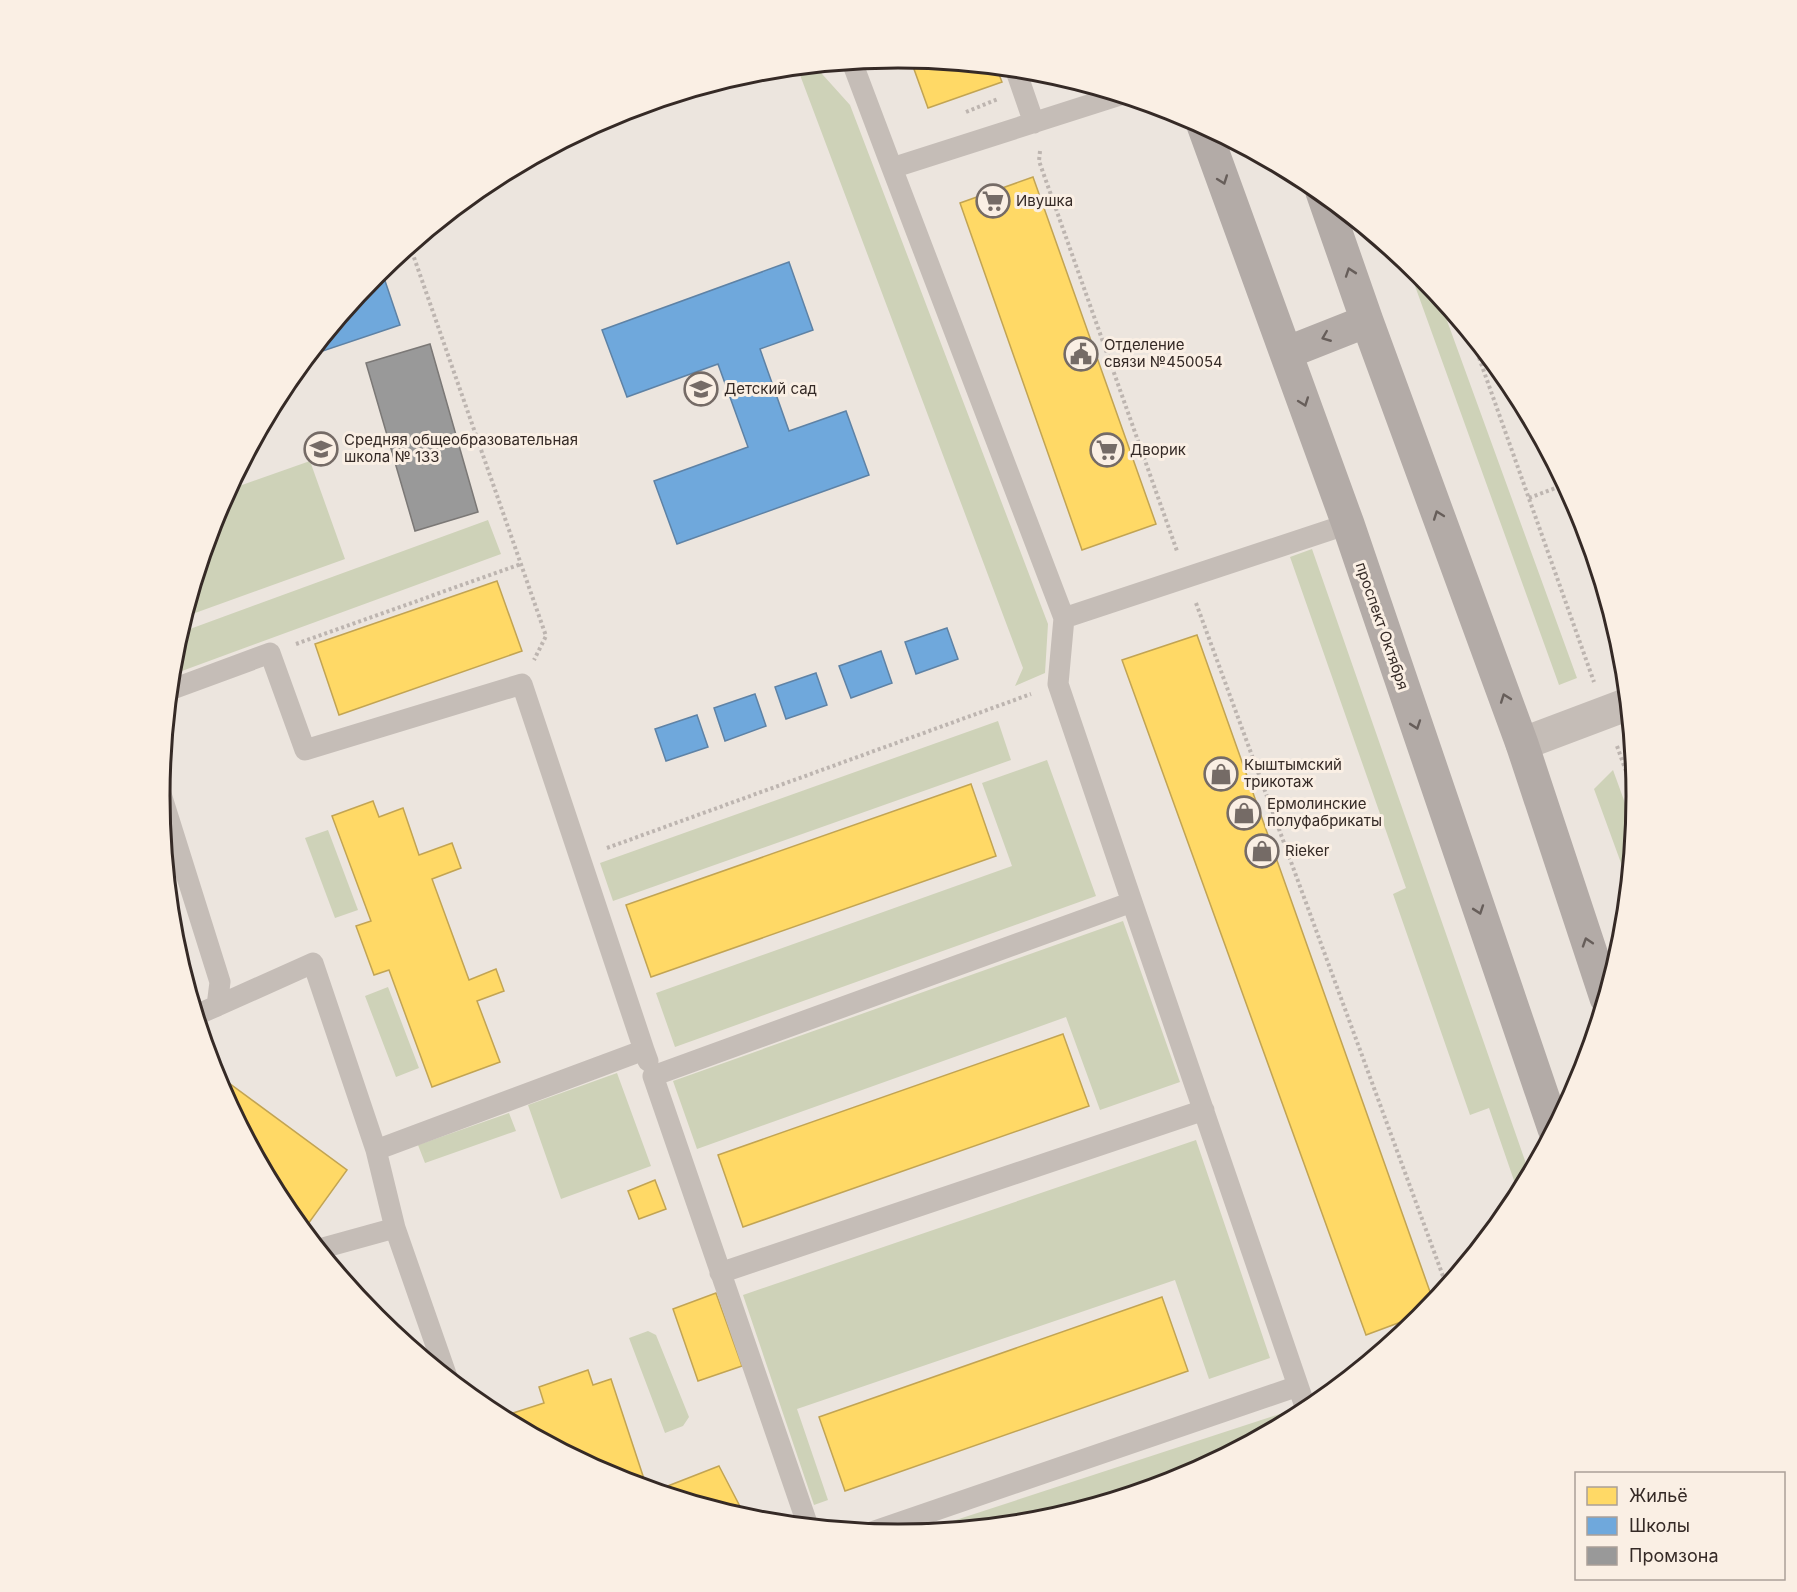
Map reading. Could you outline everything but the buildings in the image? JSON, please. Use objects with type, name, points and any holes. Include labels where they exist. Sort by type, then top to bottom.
[{"type":"main road","name":"проспект Октября","points":[[1207,137],[1348,524],[1551,1120]]},
{"type":"main road","points":[[1327,208],[1522,744],[1602,985]]},
{"type":"main road","points":[[1286,353],[1367,321]]},
{"type":"street","points":[[1522,744],[1617,708]]},
{"type":"lane","points":[[855,69],[1064,618],[1058,684],[1303,1402]]},
{"type":"lane","points":[[1018,78],[1038,121]]},
{"type":"lane","points":[[892,168],[1109,99]]},
{"type":"lane","points":[[1064,618],[1348,524]]},
{"type":"lane","points":[[178,687],[270,653],[305,750],[522,684],[644,1050],[805,1518]]},
{"type":"lane","points":[[171,827],[220,982],[217,1006]]},
{"type":"lane","points":[[653,1076],[1132,902]]},
{"type":"lane","points":[[203,1012],[313,963],[376,1150],[395,1228],[442,1364]]},
{"type":"lane","points":[[376,1150],[644,1050]]},
{"type":"lane","points":[[720,1273],[1204,1110]]},
{"type":"lane","points":[[327,1247],[395,1228]]},
{"type":"lane","points":[[895,1524],[1298,1386]]},
{"type":"path","points":[[957,115],[1022,89]]},
{"type":"path","points":[[1038,121],[1039,161],[1186,577],[1444,1278]]},
{"type":"path","points":[[413,253],[546,636],[522,684]]},
{"type":"path","points":[[1479,357],[1529,498],[1617,708],[1624,742]]},
{"type":"path","points":[[1529,498],[1558,487]]},
{"type":"path","points":[[270,653],[521,564]]},
{"type":"path","points":[[580,858],[1058,684]]},
{"type":"green space","points":[[820,72],[850,105],[1048,624],[1045,673],[1015,686],[1023,668],[800,74]]},
{"type":"green space","points":[[1413,280],[1445,315],[1577,678],[1559,685]]},
{"type":"green space","points":[[310,461],[345,559],[193,614],[225,517],[239,486]]},
{"type":"green space","points":[[488,520],[501,554],[181,671],[190,629]]},
{"type":"green space","points":[[1312,549],[1526,1164],[1515,1183],[1489,1108],[1470,1115],[1393,894],[1406,888],[1290,557]]},
{"type":"green space","points":[[998,721],[1011,760],[613,901],[600,863]]},
{"type":"green space","points":[[1047,760],[1096,896],[675,1047],[656,993],[1012,866],[982,783]]},
{"type":"green space","points":[[1613,770],[1627,807],[1623,868],[1594,789]]},
{"type":"green space","points":[[328,830],[358,910],[335,918],[305,838]]},
{"type":"green space","points":[[1123,921],[1180,1082],[1100,1110],[1066,1017],[697,1149],[673,1081]]},
{"type":"green space","points":[[388,987],[419,1068],[396,1077],[365,996]]},
{"type":"green space","points":[[617,1073],[651,1166],[561,1199],[528,1105]]},
{"type":"green space","points":[[509,1113],[516,1131],[425,1163],[418,1145]]},
{"type":"green space","points":[[1196,1140],[1270,1358],[1209,1379],[1175,1280],[797,1409],[828,1500],[814,1505],[743,1295]]},
{"type":"green space","points":[[648,1331],[656,1335],[689,1417],[683,1426],[665,1433],[629,1338]]},
{"type":"green space","points":[[1288,1411],[1221,1449],[1133,1486],[1041,1511],[947,1523]]},
{"type":"place","name":"Ивушка","points":[[993,201]]},
{"type":"place","name":"Отделение связи №450054","points":[[1081,354]]},
{"type":"place","name":"Детский сад","points":[[701,389]]},
{"type":"place","name":"Средняя общеобразовательная школа № 133","points":[[321,449]]},
{"type":"place","name":"Дворик","points":[[1107,450]]},
{"type":"place","name":"Кыштымский трикотаж","points":[[1221,774]]},
{"type":"place","name":"Ермолинские полуфабрикаты","points":[[1244,813]]},
{"type":"place","name":"Rieker","points":[[1262,851]]}]
